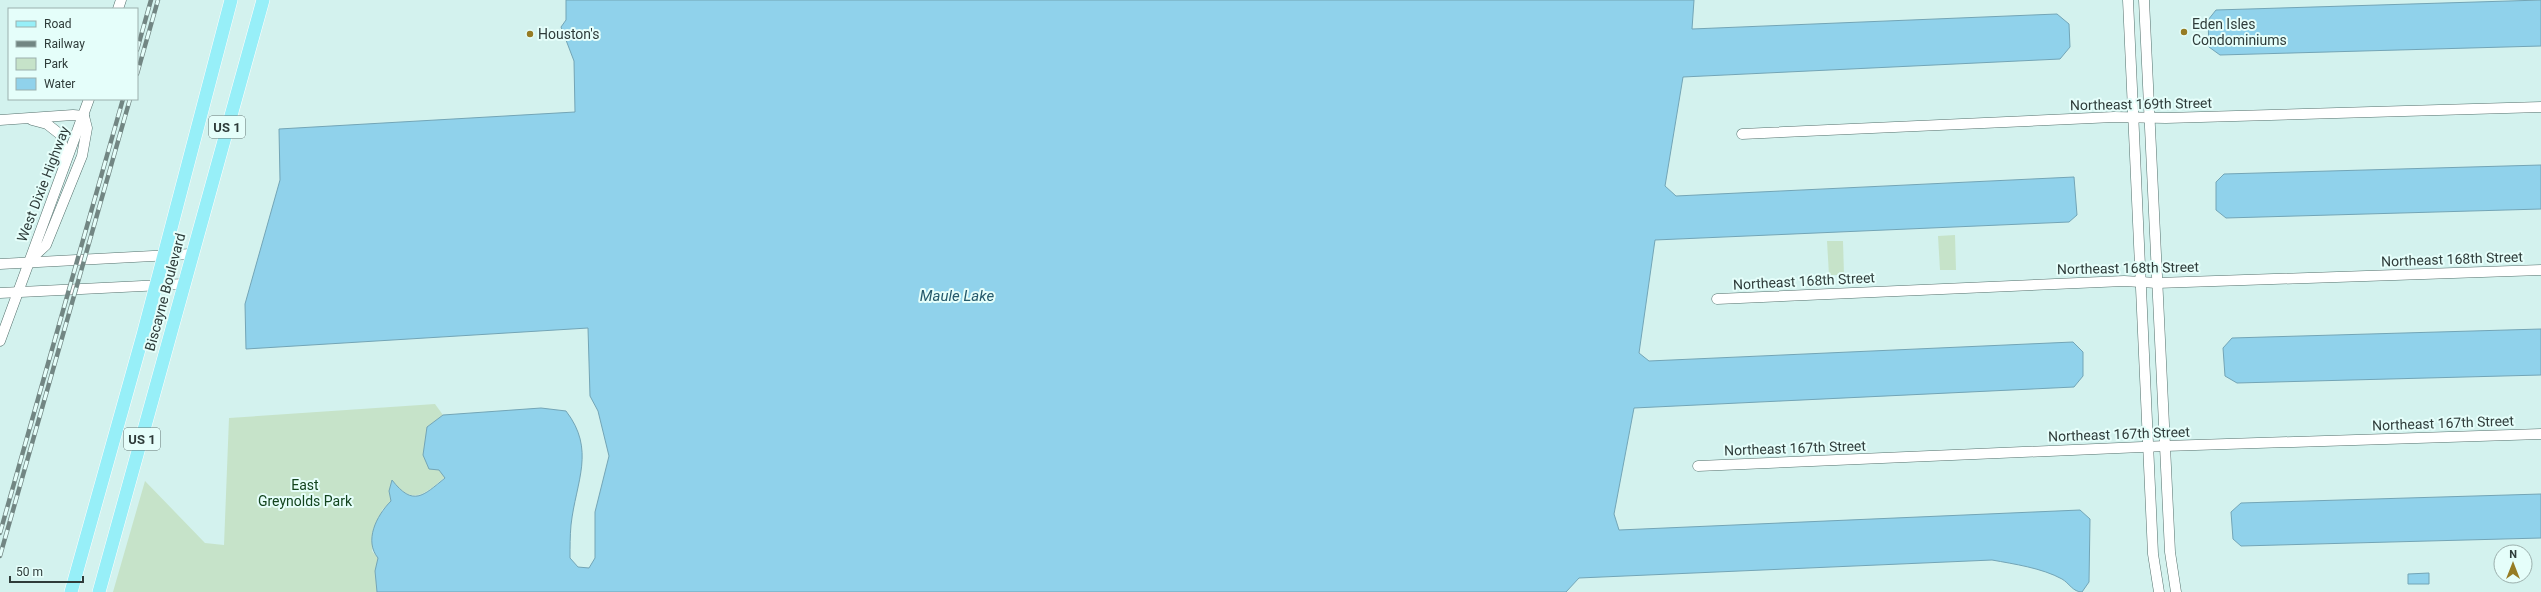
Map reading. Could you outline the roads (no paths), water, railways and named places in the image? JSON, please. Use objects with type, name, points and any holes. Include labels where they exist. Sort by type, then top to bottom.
[{"type":"main road","name":"Biscayne Boulevard","points":[[71,592],[156,285],[231,0]]},
{"type":"main road","name":"Biscayne Boulevard","points":[[99,592],[183,284],[263,0]]},
{"type":"street","points":[[2128,0],[2153,554],[2159,592]]},
{"type":"street","points":[[2144,0],[2170,552],[2176,592]]},
{"type":"street","name":"West Dixie Highway","points":[[0,341],[28,262],[56,195],[64,166],[84,116],[89,100]]},
{"type":"street","name":"Northeast 169th Street","points":[[1742,134],[2133,118],[2541,107]]},
{"type":"street","points":[[0,120],[73,115],[84,116]]},
{"type":"street","name":"West Dixie Highway","points":[[28,262],[46,246],[82,156],[87,128],[84,116]]},
{"type":"street","points":[[26,118],[47,124],[61,135],[64,166]]},
{"type":"street","points":[[0,264],[192,254]]},
{"type":"street","name":"Northeast 168th Street","points":[[1717,299],[2141,282],[2541,270]]},
{"type":"street","points":[[0,293],[183,284]]},
{"type":"street","name":"Northeast 167th Street","points":[[1698,466],[2165,446],[2541,434]]},
{"type":"water","name":"Maule Lake","points":[[566,0],[1694,0],[1692,29],[2057,14],[2069,24],[2070,47],[2060,59],[1683,77],[1665,186],[1676,196],[2074,177],[2077,215],[2069,222],[1655,240],[1639,353],[1649,361],[2073,342],[2083,352],[2083,376],[2074,387],[1634,408],[1614,514],[1619,530],[2080,510],[2090,519],[2089,582],[2082,592],[2079,592],[2062,579],[2046,572],[1992,560],[1579,578],[1566,592],[377,592],[375,571],[378,558],[372,544],[372,536],[377,521],[391,501],[389,491],[392,480],[406,494],[418,496],[430,490],[445,478],[439,470],[429,469],[423,455],[427,427],[443,415],[541,408],[566,411],[575,425],[580,439],[582,453],[580,480],[571,525],[570,558],[578,567],[589,568],[595,558],[595,512],[609,456],[598,411],[590,396],[588,328],[246,349],[245,304],[280,180],[279,129],[575,112],[574,61],[561,27],[566,20]]},
{"type":"water","points":[[2541,0],[2541,46],[2220,55],[2209,47],[2208,20],[2216,10]]},
{"type":"water","points":[[2541,165],[2541,209],[2226,218],[2216,210],[2216,182],[2224,174]]},
{"type":"water","points":[[2541,329],[2541,375],[2237,383],[2225,376],[2223,348],[2232,338]]},
{"type":"water","points":[[2541,494],[2541,538],[2241,546],[2233,539],[2231,512],[2241,503]]},
{"type":"water","points":[[2429,573],[2429,584],[2408,584],[2408,574]]},
{"type":"railway","points":[[138,46],[151,0]]},
{"type":"railway","points":[[138,70],[158,0]]},
{"type":"railway","points":[[0,533],[123,100]]},
{"type":"railway","points":[[0,556],[130,100]]},
{"type":"place","name":"Eden Isles Condominiums","points":[[2184,32]]},
{"type":"place","name":"Houston's","points":[[530,34]]},
{"type":"park label","name":"East Greynolds Park","points":[[305,494]]}]
